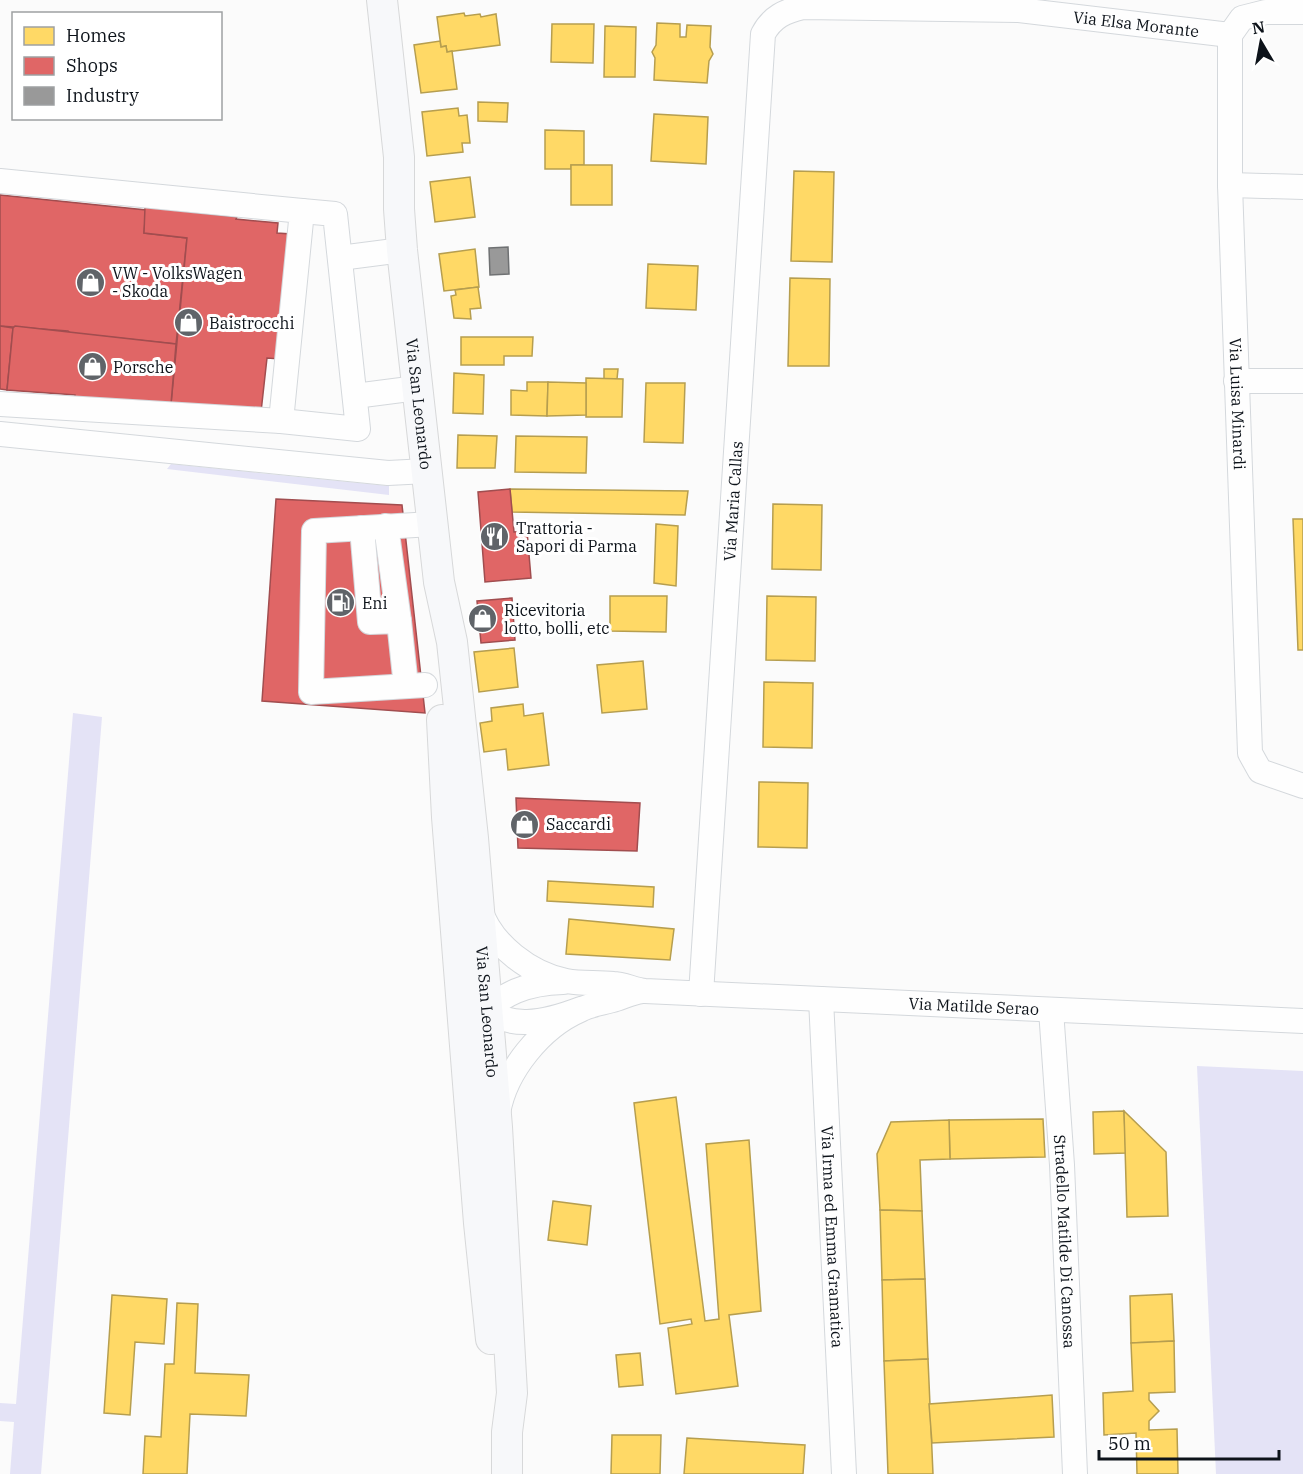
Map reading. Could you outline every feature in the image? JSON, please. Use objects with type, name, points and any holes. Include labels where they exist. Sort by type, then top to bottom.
[{"type":"main road","name":"Via San Leonardo","points":[[362,0],[370,76],[401,238]]},
{"type":"main road","name":"Via San Leonardo","points":[[382,0],[399,166],[401,238],[439,582],[452,642],[488,1011],[513,1393],[507,1444],[507,1474]]},
{"type":"main road","name":"Via San Leonardo","points":[[439,582],[437,637],[447,818],[474,1159],[497,1400],[507,1444]]},
{"type":"street","name":"Via Elsa Morante","points":[[779,15],[803,7],[1019,10],[1230,35]]},
{"type":"street","points":[[1230,35],[1242,18],[1266,12],[1303,12]]},
{"type":"street","name":"Via Maria Callas","points":[[701,994],[763,34],[779,15]]},
{"type":"street","name":"Via Luisa Minardi","points":[[1230,35],[1230,185],[1250,753],[1260,771],[1303,786]]},
{"type":"street","points":[[0,181],[335,214],[358,429],[281,421],[0,404]]},
{"type":"street","points":[[1230,185],[1303,187]]},
{"type":"street","points":[[281,421],[302,211]]},
{"type":"street","points":[[340,258],[401,238]]},
{"type":"street","points":[[1236,381],[1303,381]]},
{"type":"street","points":[[355,396],[417,388]]},
{"type":"street","points":[[0,434],[388,473],[427,471]]},
{"type":"street","points":[[386,526],[399,621],[416,685],[311,692],[314,531],[386,526],[432,524]]},
{"type":"street","points":[[362,528],[370,622],[399,621]]},
{"type":"street","points":[[447,818],[464,885],[473,993],[488,1011]]},
{"type":"street","name":"Via Matilde Serao","points":[[478,902],[487,926],[516,957],[547,975],[578,982]]},
{"type":"street","name":"Via Matilde Serao","points":[[474,1159],[474,1143],[482,1103],[476,1027],[479,1020],[503,997],[524,987],[548,983],[615,984],[645,991],[701,994],[1303,1021]]},
{"type":"street","name":"Via Matilde Serao","points":[[488,1011],[503,1019],[519,1023],[550,1019],[645,991]]},
{"type":"street","name":"Via Irma ed Emma Gramatica","points":[[821,999],[844,1474]]},
{"type":"street","name":"Via Matilde Serao","points":[[497,1127],[500,1102],[522,1060],[537,1041],[554,1026],[581,1009]]},
{"type":"street","name":"Stradello Matilde Di Canossa","points":[[1051,1010],[1062,1165],[1075,1474]]},
{"type":"shaded area","points":[[171,464],[389,486],[389,495],[167,469]]},
{"type":"shaded area","points":[[73,713],[102,717],[41,1474],[10,1474],[14,1422],[0,1421],[0,1403],[16,1404]]},
{"type":"shaded area","points":[[1197,1066],[1303,1071],[1303,1474],[1216,1474]]},
{"type":"building: Homes","points":[[464,13],[465,16],[480,14],[481,17],[496,14],[500,45],[447,52],[446,46],[441,47],[437,17]]},
{"type":"building: Homes","points":[[657,23],[680,24],[680,37],[686,37],[687,25],[711,26],[710,47],[713,54],[709,61],[707,83],[654,80],[655,58],[652,52],[656,45]]},
{"type":"building: Homes","points":[[552,24],[594,24],[593,63],[551,62]]},
{"type":"building: Homes","points":[[605,26],[636,27],[635,77],[604,77]]},
{"type":"building: Homes","points":[[440,41],[441,47],[446,46],[447,52],[452,51],[457,89],[421,93],[414,45]]},
{"type":"building: Homes","points":[[478,102],[508,103],[507,122],[478,121]]},
{"type":"building: Homes","points":[[458,108],[459,116],[467,115],[470,143],[462,143],[463,152],[427,156],[422,112]]},
{"type":"building: Homes","points":[[654,114],[708,117],[706,164],[651,161]]},
{"type":"building: Homes","points":[[545,130],[584,131],[584,165],[571,165],[571,169],[545,169]]},
{"type":"building: Homes","points":[[571,165],[612,165],[612,205],[571,205]]},
{"type":"building: Homes","points":[[794,171],[834,172],[832,262],[791,261]]},
{"type":"building: Homes","points":[[470,177],[475,217],[435,222],[430,182]]},
{"type":"building: Homes","points":[[475,249],[479,287],[444,291],[439,254]]},
{"type":"building: Homes","points":[[648,264],[698,266],[696,310],[646,308]]},
{"type":"building: Homes","points":[[790,278],[830,279],[829,366],[788,366]]},
{"type":"building: Homes","points":[[478,287],[481,308],[470,309],[471,319],[454,318],[451,296],[456,295],[455,290]]},
{"type":"building: Homes","points":[[461,337],[533,337],[532,356],[504,356],[504,365],[461,365]]},
{"type":"building: Homes","points":[[604,369],[618,369],[617,379],[604,379]]},
{"type":"building: Homes","points":[[454,373],[484,375],[483,414],[453,413]]},
{"type":"building: Homes","points":[[586,378],[623,379],[622,417],[586,417]]},
{"type":"building: Homes","points":[[527,382],[548,382],[547,416],[511,415],[511,390],[527,391]]},
{"type":"building: Homes","points":[[548,382],[586,383],[586,415],[547,416]]},
{"type":"building: Homes","points":[[646,383],[685,383],[683,443],[644,442]]},
{"type":"building: Homes","points":[[458,435],[497,436],[495,468],[457,468]]},
{"type":"building: Homes","points":[[516,436],[587,437],[586,473],[515,472]]},
{"type":"building: Homes","points":[[510,489],[688,491],[685,515],[512,512]]},
{"type":"building: Homes","points":[[773,504],[822,505],[821,570],[772,569]]},
{"type":"building: Homes","points":[[1293,519],[1303,519],[1303,650],[1298,650]]},
{"type":"building: Homes","points":[[656,524],[678,526],[676,586],[654,583]]},
{"type":"building: Homes","points":[[610,596],[667,596],[666,632],[610,631]]},
{"type":"building: Homes","points":[[767,596],[816,597],[815,661],[766,660]]},
{"type":"building: Homes","points":[[514,648],[518,687],[479,692],[474,652]]},
{"type":"building: Homes","points":[[643,661],[647,709],[602,713],[597,665]]},
{"type":"building: Homes","points":[[764,682],[813,683],[812,748],[763,747]]},
{"type":"building: Homes","points":[[523,704],[524,716],[543,713],[549,765],[508,770],[506,749],[484,752],[480,723],[492,721],[491,708]]},
{"type":"building: Homes","points":[[759,782],[808,783],[807,848],[758,847]]},
{"type":"building: Homes","points":[[548,881],[654,887],[653,907],[547,901]]},
{"type":"building: Homes","points":[[569,919],[674,929],[670,960],[566,954]]},
{"type":"building: Homes","points":[[676,1097],[705,1321],[719,1319],[706,1144],[749,1140],[761,1311],[729,1315],[738,1386],[676,1394],[668,1328],[692,1324],[691,1319],[660,1324],[634,1103]]},
{"type":"building: Homes","points":[[1124,1111],[1126,1153],[1094,1154],[1093,1112]]},
{"type":"building: Homes","points":[[1124,1111],[1166,1152],[1168,1216],[1127,1217]]},
{"type":"building: Homes","points":[[1043,1119],[1045,1157],[950,1159],[949,1120]]},
{"type":"building: Homes","points":[[949,1120],[950,1159],[920,1160],[922,1211],[880,1210],[877,1154],[891,1122]]},
{"type":"building: Homes","points":[[553,1201],[591,1206],[587,1245],[548,1240]]},
{"type":"building: Homes","points":[[880,1210],[922,1211],[925,1279],[882,1280]]},
{"type":"building: Homes","points":[[925,1279],[928,1359],[884,1361],[882,1280]]},
{"type":"building: Homes","points":[[1172,1294],[1174,1341],[1131,1343],[1130,1296]]},
{"type":"building: Homes","points":[[112,1295],[167,1299],[164,1344],[135,1342],[130,1415],[104,1413]]},
{"type":"building: Homes","points":[[177,1303],[198,1304],[195,1373],[249,1375],[246,1416],[190,1414],[187,1474],[143,1474],[145,1436],[161,1437],[165,1364],[174,1364]]},
{"type":"building: Homes","points":[[1174,1341],[1175,1392],[1149,1393],[1149,1400],[1159,1411],[1149,1421],[1149,1430],[1177,1429],[1178,1474],[1137,1474],[1136,1433],[1104,1435],[1103,1393],[1133,1391],[1131,1343]]},
{"type":"building: Homes","points":[[640,1353],[643,1385],[619,1387],[616,1355]]},
{"type":"building: Homes","points":[[928,1359],[933,1474],[888,1474],[884,1361]]},
{"type":"building: Homes","points":[[1052,1395],[1054,1437],[932,1443],[929,1404]]},
{"type":"building: Homes","points":[[612,1435],[661,1435],[660,1474],[611,1474]]},
{"type":"building: Homes","points":[[687,1438],[805,1445],[803,1474],[684,1474]]},
{"type":"building: Shops","name":"VW - VolksWagen - Skoda","points":[[0,195],[146,210],[144,233],[187,238],[176,344],[68,331],[0,326]]},
{"type":"building: Shops","points":[[145,207],[278,223],[277,233],[291,234],[280,359],[267,358],[261,412],[171,404],[187,238],[144,233]]},
{"type":"building: Shops","points":[[0,326],[13,328],[7,390],[0,389]]},
{"type":"building: Shops","name":"Porsche","points":[[15,326],[176,344],[171,404],[75,398],[75,395],[7,390]]},
{"type":"building: Shops","points":[[510,489],[514,532],[527,531],[531,578],[485,582],[478,492]]},
{"type":"building: Shops","name":"Eni","points":[[276,499],[402,505],[425,713],[262,701]]},
{"type":"building: Shops","points":[[512,598],[515,640],[481,643],[477,601]]},
{"type":"building: Shops","points":[[516,798],[640,803],[637,851],[518,848]]},
{"type":"building: Industry","points":[[508,247],[509,274],[490,275],[489,248]]},
{"type":"place","name":"VW - VolksWagen - Skoda","points":[[91,282]]},
{"type":"place","name":"Baistrocchi","points":[[188,323]]},
{"type":"place","name":"Porsche","points":[[92,367]]},
{"type":"place","name":"Trattoria - Sapori di Parma","points":[[495,537]]},
{"type":"place","name":"Eni","points":[[341,603]]},
{"type":"place","name":"Ricevitoria lotto, bolli, etc","points":[[483,619]]},
{"type":"place","name":"Saccardi","points":[[525,824]]}]
